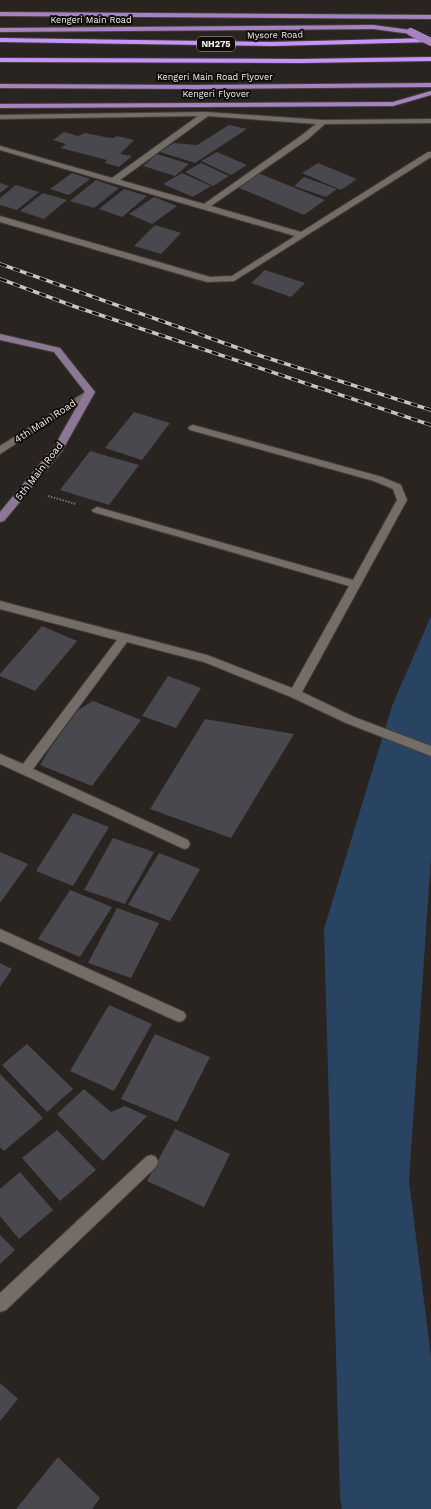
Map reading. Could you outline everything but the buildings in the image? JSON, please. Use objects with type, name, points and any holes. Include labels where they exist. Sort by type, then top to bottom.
[{"type":"highway","name":"Mysore Road","points":[[0,40],[272,44],[431,41]]},
{"type":"highway","name":"NH275","points":[[0,60],[300,61],[431,59]]},
{"type":"main road","points":[[0,14],[431,17]]},
{"type":"main road","name":"Kengeri Main Road","points":[[0,30],[373,27],[411,32],[431,41]]},
{"type":"main road","name":"Kengeri Main Road Flyover","points":[[0,86],[195,87],[431,85]]},
{"type":"main road","name":"Kengeri Flyover","points":[[0,106],[393,104],[431,93]]},
{"type":"street","points":[[0,117],[206,114],[323,122],[431,121]]},
{"type":"street","points":[[113,181],[206,114]]},
{"type":"street","points":[[205,207],[305,137],[323,122]]},
{"type":"street","points":[[0,148],[302,235]]},
{"type":"street","points":[[0,219],[210,280],[234,278],[302,235],[427,160],[431,154]]},
{"type":"street","points":[[0,337],[57,350],[90,392]]},
{"type":"street","name":"4th Main Road","points":[[0,451],[90,392]]},
{"type":"street","name":"5th Main Road","points":[[0,519],[58,449],[90,392]]},
{"type":"street","points":[[193,428],[378,479],[397,487],[402,500],[295,694]]},
{"type":"street","points":[[97,510],[355,584]]},
{"type":"street","points":[[0,605],[207,659],[295,694],[350,720],[427,749]]},
{"type":"street","points":[[25,770],[124,638]]},
{"type":"street","points":[[0,759],[184,844]]},
{"type":"street","points":[[0,935],[179,1016]]},
{"type":"street","points":[[0,1304],[151,1162]]},
{"type":"path","points":[[25,489],[97,510]]},
{"type":"water","points":[[431,616],[431,856],[409,1181],[431,1357],[431,1509],[342,1509],[340,1497],[324,929],[392,706]]},
{"type":"railway","points":[[0,264],[255,354],[431,410]]},
{"type":"railway","points":[[0,279],[76,307],[431,425]]}]
